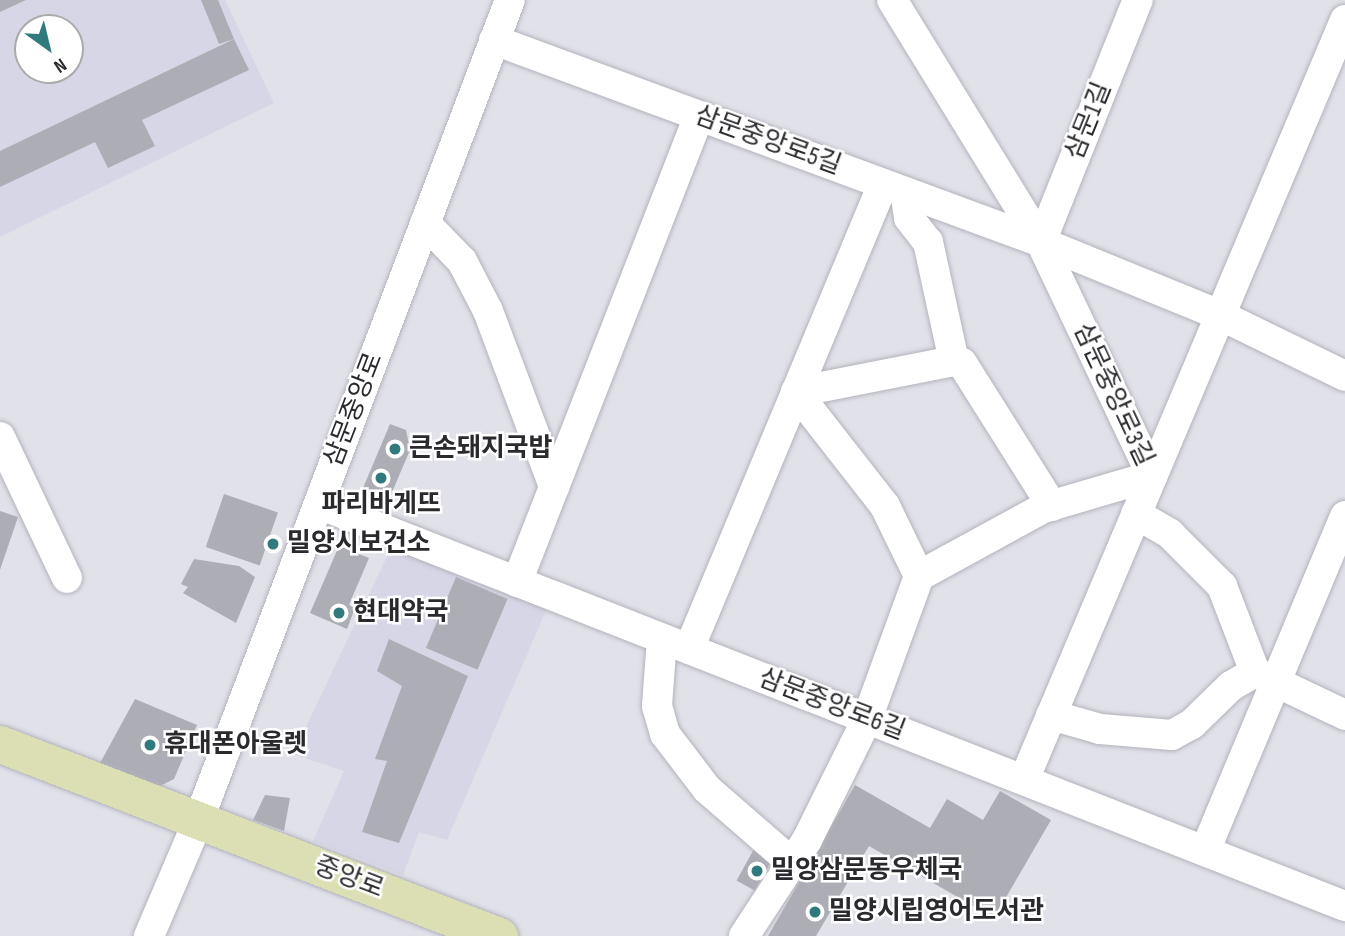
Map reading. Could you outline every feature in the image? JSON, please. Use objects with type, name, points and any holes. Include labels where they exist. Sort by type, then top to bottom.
[{"type":"main road","name":"중앙로","points":[[0,744],[199,819],[458,929],[499,936]]},
{"type":"street","name":"삼문중앙로","points":[[149,936],[199,819],[510,0]]},
{"type":"street","name":"삼문중앙로3길","points":[[892,0],[1041,243],[1152,476],[1052,506],[919,576]]},
{"type":"street","name":"삼문1길","points":[[1041,243],[1138,0]]},
{"type":"street","points":[[1024,780],[1345,20]]},
{"type":"street","name":"삼문중앙로5길","points":[[495,40],[1041,243],[1220,315],[1345,376]]},
{"type":"street","points":[[517,582],[699,116]]},
{"type":"street","points":[[894,188],[909,218],[929,242],[954,361]]},
{"type":"street","points":[[792,863],[707,789],[665,734],[657,706],[676,644],[894,188]]},
{"type":"street","points":[[425,223],[463,261],[488,312],[554,486]]},
{"type":"street","points":[[796,392],[954,361],[962,363],[1052,506]]},
{"type":"street","points":[[744,936],[792,863],[867,719],[919,576],[885,506],[796,392]]},
{"type":"street","points":[[0,437],[67,578]]},
{"type":"street","name":"삼문중앙로6길","points":[[318,504],[1345,906]]},
{"type":"street","points":[[1136,514],[1170,534],[1222,586],[1265,677]]},
{"type":"street","points":[[1205,851],[1265,677],[1345,516]]},
{"type":"street","points":[[1051,715],[1100,729],[1172,735],[1192,724],[1231,686],[1265,677],[1344,710]]},
{"type":"shaded area","points":[[0,0],[225,0],[274,103],[0,237]]},
{"type":"shaded area","points":[[392,546],[547,608],[447,840],[419,832],[403,875],[313,841],[344,771],[293,754]]},
{"type":"building","points":[[0,0],[26,0],[0,12]]},
{"type":"building","points":[[201,0],[218,0],[234,39],[219,44]]},
{"type":"building","points":[[234,39],[249,70],[142,120],[155,146],[108,168],[95,142],[0,187],[0,151]]},
{"type":"building","points":[[390,424],[406,430],[410,450],[384,511],[358,500]]},
{"type":"building","points":[[224,494],[278,513],[260,566],[206,547]]},
{"type":"building","points":[[0,511],[18,517],[0,570]]},
{"type":"building","points":[[339,546],[369,558],[349,605],[355,608],[347,629],[310,613]]},
{"type":"building","points":[[194,559],[239,566],[255,577],[236,623],[183,593],[188,587],[181,584]]},
{"type":"building","points":[[456,577],[508,599],[477,670],[426,648]]},
{"type":"building","points":[[389,639],[468,676],[399,843],[362,832],[387,761],[375,759],[402,686],[377,671]]},
{"type":"building","points":[[135,699],[197,725],[174,779],[160,786],[99,765]]},
{"type":"building","points":[[855,785],[930,828],[947,799],[983,820],[1000,791],[1051,820],[994,918],[869,846],[816,936],[768,936]]},
{"type":"building","points":[[265,795],[290,798],[284,831],[253,820]]},
{"type":"building","points":[[754,849],[772,859],[755,891],[737,880]]},
{"type":"place","name":"큰손돼지국밥","points":[[395,449]]},
{"type":"place","name":"파리바게뜨","points":[[381,478]]},
{"type":"place","name":"밀양시보건소","points":[[273,544]]},
{"type":"place","name":"현대약국","points":[[339,613]]},
{"type":"place","name":"휴대폰아울렛","points":[[150,745]]},
{"type":"place","name":"밀양삼문동우체국","points":[[757,871]]},
{"type":"place","name":"밀양시립영어도서관","points":[[815,912]]}]
